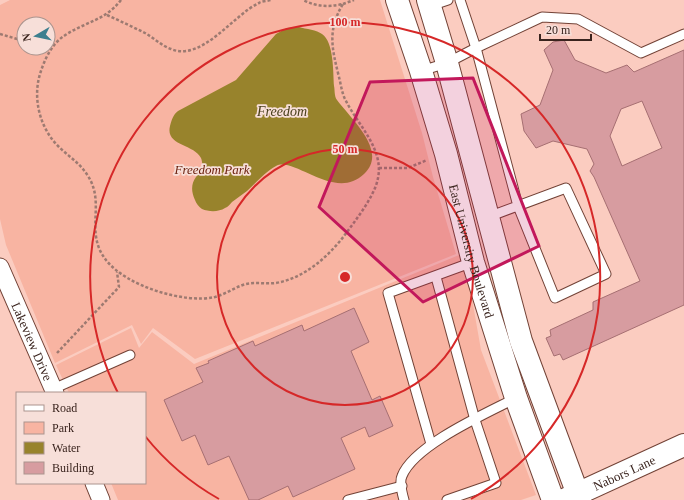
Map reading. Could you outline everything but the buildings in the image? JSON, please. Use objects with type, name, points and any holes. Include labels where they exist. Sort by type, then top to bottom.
[{"type":"main road","name":"East University Boulevard","points":[[397,0],[421,71],[446,154],[474,262],[516,398],[553,500]]},
{"type":"main road","name":"East University Boulevard","points":[[435,2],[446,63],[521,341],[574,498]]},
{"type":"main road","name":"Nabors Lane","points":[[574,498],[684,445]]},
{"type":"street","name":"Lakeview Drive","points":[[0,267],[54,391]]},
{"type":"street","points":[[94,484],[101,500]]},
{"type":"lane","points":[[460,0],[476,48],[518,206],[555,298],[606,274],[566,188],[518,206],[488,217]]},
{"type":"lane","points":[[421,71],[446,63],[542,16],[578,19],[641,53],[684,34]]},
{"type":"lane","points":[[431,444],[388,293],[436,277],[474,262]]},
{"type":"lane","points":[[436,277],[475,420],[496,483],[447,500]]},
{"type":"lane","points":[[54,391],[130,355]]},
{"type":"lane","points":[[404,500],[401,476],[413,460],[431,444],[516,398]]},
{"type":"lane","points":[[348,500],[402,486]]},
{"type":"path","points":[[56,45],[64,36],[107,15],[121,0]]},
{"type":"path","points":[[107,15],[146,34],[170,49],[182,52],[198,48],[247,11],[259,3],[270,0]]},
{"type":"path","points":[[304,0],[315,5],[322,6],[343,4],[354,0]]},
{"type":"path","points":[[48,56],[40,72],[37,98],[39,111],[49,134],[57,145],[83,169],[94,187],[97,208],[95,223],[96,241],[104,258],[117,271],[142,286],[167,294],[201,299],[226,294],[248,284],[273,283],[295,277],[314,266],[331,252],[370,198],[378,178],[379,168],[376,153],[344,99],[332,46],[332,28],[334,19],[343,4]]},
{"type":"path","points":[[0,34],[16,39]]},
{"type":"path","points":[[379,168],[408,168],[446,154]]},
{"type":"path","points":[[57,353],[119,287],[117,271]]},
{"type":"highlighted area","points":[[473,78],[539,246],[423,302],[319,207],[370,82]]},
{"type":"green space","name":"Freedom Park","points":[[10,0],[380,0],[422,133],[433,177],[456,254],[195,359],[153,328],[141,344],[132,325],[55,363],[6,245],[0,219],[0,5]]},
{"type":"green space","points":[[464,253],[481,350],[536,495],[521,500],[118,500],[111,484],[146,484],[146,392],[69,392],[56,365],[131,328],[139,348],[152,332],[194,364]]},
{"type":"water","name":"Freedom","points":[[299,27],[322,34],[326,38],[331,50],[335,97],[365,135],[370,145],[372,155],[371,165],[364,174],[353,181],[341,183],[316,177],[293,167],[284,165],[276,166],[268,171],[226,208],[214,211],[202,209],[195,201],[192,188],[194,180],[202,170],[201,159],[197,153],[176,141],[172,137],[170,133],[170,126],[173,117],[178,111],[236,80],[276,34],[287,28]]}]
